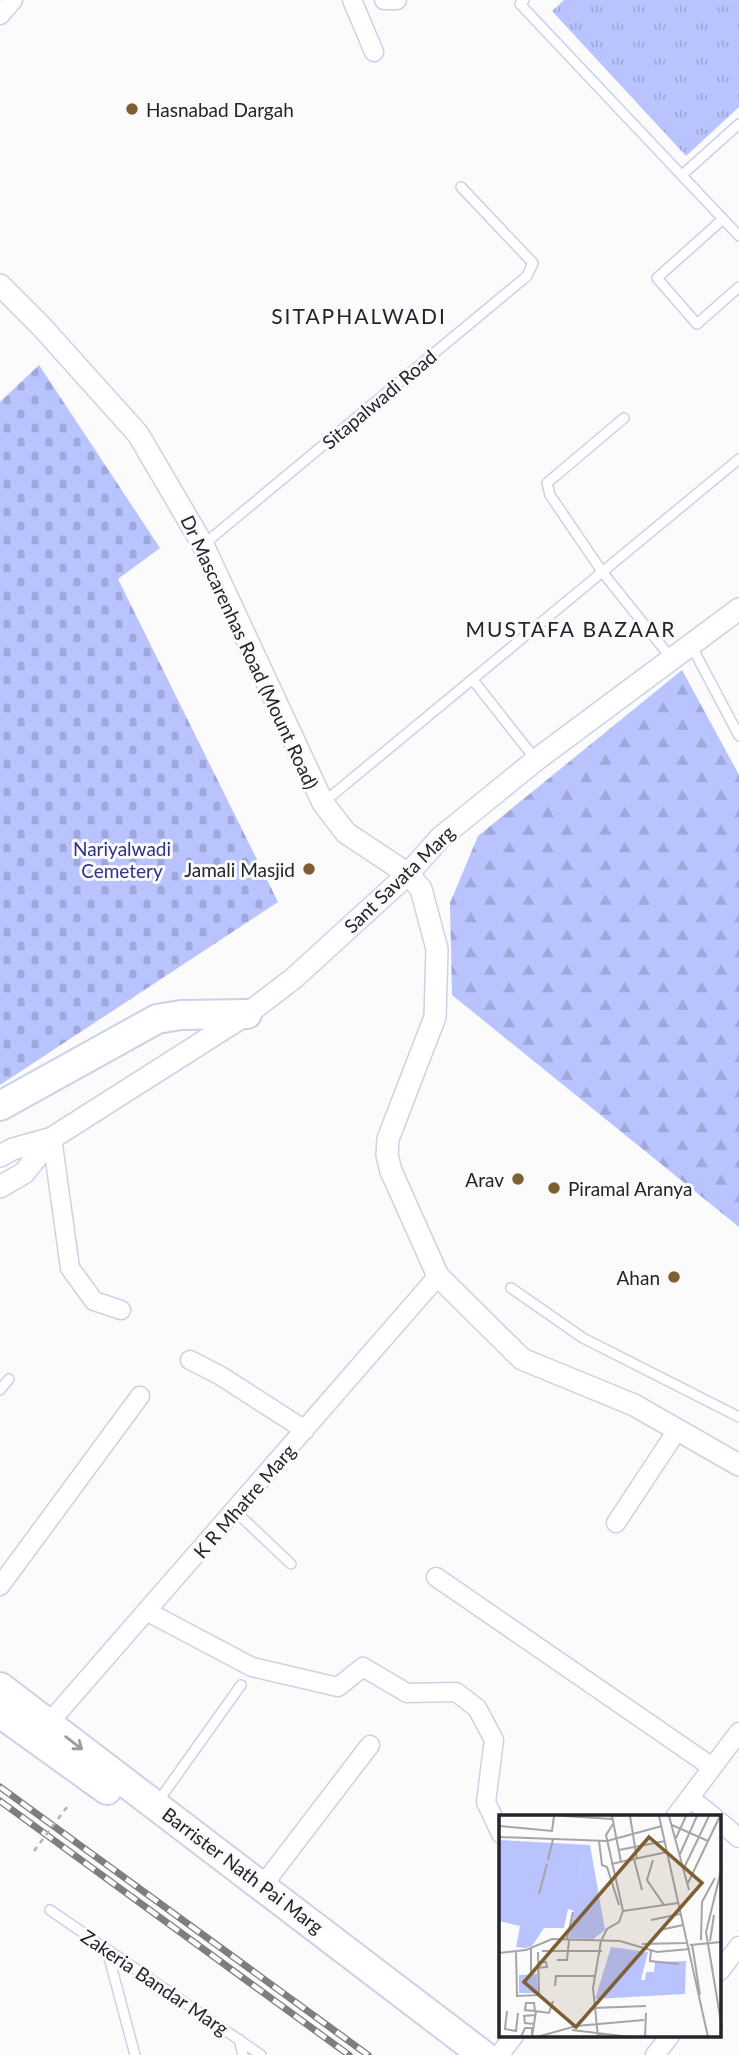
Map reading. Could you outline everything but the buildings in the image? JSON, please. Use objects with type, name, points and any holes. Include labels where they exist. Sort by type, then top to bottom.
[{"type":"main road","points":[[0,1106],[157,1018],[247,1014]]},
{"type":"main road","name":"Barrister Nath Pai Marg","points":[[0,1687],[483,2055]]},
{"type":"main road","name":"Barrister Nath Pai Marg","points":[[0,1713],[147,1818],[459,2055]]},
{"type":"street","points":[[0,15],[13,0]]},
{"type":"street","points":[[352,0],[374,52]]},
{"type":"street","points":[[384,0],[397,0]]},
{"type":"street","name":"Dr Mascarenhas Road (Mount Road)","points":[[0,285],[41,326],[138,434],[204,545],[323,803],[346,833],[408,874]]},
{"type":"street","name":"Sant Savata Marg","points":[[6,1152],[52,1138],[247,1014],[294,978],[408,874],[440,838],[536,760],[692,647],[739,609]]},
{"type":"street","points":[[408,874],[421,888],[437,949],[435,1017],[387,1139],[387,1155],[391,1171],[438,1276],[522,1359],[634,1405],[739,1465]]},
{"type":"street","points":[[52,1138],[70,1268],[94,1301],[121,1310]]},
{"type":"street","name":"Sant Savata Marg","points":[[0,1187],[24,1173],[52,1138]]},
{"type":"street","name":"K R Mhatre Marg","points":[[48,1724],[438,1276]]},
{"type":"street","points":[[190,1360],[222,1376],[304,1430]]},
{"type":"street","points":[[0,1586],[140,1396]]},
{"type":"street","points":[[616,1523],[678,1429]]},
{"type":"street","points":[[436,1577],[712,1767]]},
{"type":"street","points":[[148,1612],[253,1667],[338,1687],[363,1667],[407,1693],[456,1692],[477,1708],[494,1740],[486,1801],[499,1830]]},
{"type":"street","points":[[677,1815],[739,1732]]},
{"type":"street","points":[[263,1885],[370,1745]]},
{"type":"street","points":[[690,1798],[711,1815]]},
{"type":"street","points":[[722,1824],[739,1838]]},
{"type":"street","points":[[722,1968],[739,1946]]},
{"type":"street","points":[[499,2055],[512,2038]]},
{"type":"street","points":[[656,2055],[669,2038]]},
{"type":"lane","points":[[524,0],[520,4],[739,236]]},
{"type":"lane","points":[[682,175],[739,125]]},
{"type":"lane","name":"Sitapalwadi Road","points":[[204,545],[527,276],[533,263],[461,187]]},
{"type":"lane","points":[[723,219],[657,278],[698,324],[739,287]]},
{"type":"lane","points":[[624,418],[547,483],[550,495],[603,573],[672,659]]},
{"type":"lane","points":[[323,803],[739,459]]},
{"type":"lane","points":[[692,647],[739,736]]},
{"type":"lane","points":[[473,680],[536,760]]},
{"type":"lane","points":[[511,1288],[583,1338],[739,1417]]},
{"type":"lane","points":[[0,1390],[9,1379]]},
{"type":"lane","points":[[235,1511],[291,1564]]},
{"type":"lane","points":[[156,1804],[240,1685]]},
{"type":"lane","name":"Zakeria Bandar Marg","points":[[50,1910],[261,2055]]},
{"type":"lane","points":[[107,1950],[135,2055]]},
{"type":"lane","points":[[239,2039],[243,2055]]},
{"type":"path","points":[[34,1851],[67,1807]]},
{"type":"green space","points":[[564,0],[739,0],[739,107],[686,156],[552,11]]},
{"type":"green space","name":"Nariyalwadi Cemetery","points":[[39,365],[160,548],[118,579],[278,902],[0,1085],[0,402]]},
{"type":"green space","points":[[682,670],[739,775],[739,1227],[452,995],[450,903],[478,836]]},
{"type":"railway","points":[[0,1787],[368,2055]]},
{"type":"railway","points":[[0,1801],[349,2055]]},
{"type":"place","name":"Hasnabad Dargah","points":[[132,109]]},
{"type":"place","name":"Jamali Masjid","points":[[309,869]]},
{"type":"place","name":"Arav","points":[[518,1179]]},
{"type":"place","name":"Piramal Aranya","points":[[554,1188]]},
{"type":"place","name":"Ahan","points":[[674,1277]]},
{"type":"district","name":"SITAPHALWADI","points":[[359,315]]},
{"type":"district","name":"MUSTAFA BAZAAR","points":[[571,628]]}]
